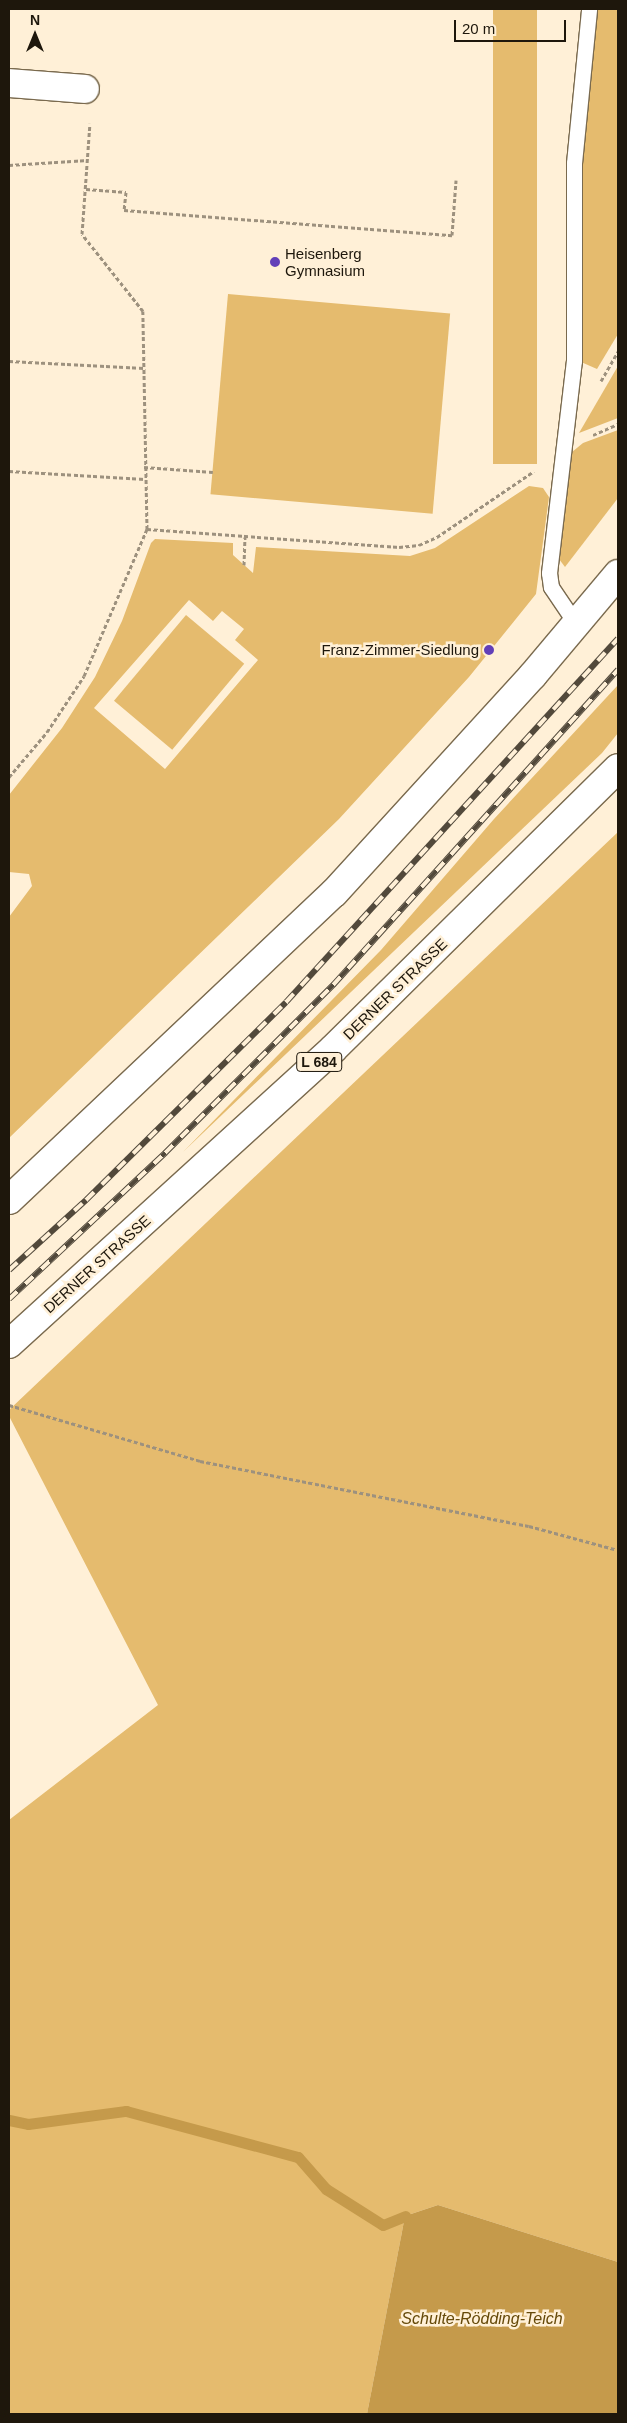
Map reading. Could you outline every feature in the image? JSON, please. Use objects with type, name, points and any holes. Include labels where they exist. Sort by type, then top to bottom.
[{"type":"main road","points":[[9,83],[85,89]]},
{"type":"main road","points":[[9,1200],[334,893],[533,675],[618,574]]},
{"type":"main road","name":"DERNER STRASSE","points":[[9,1344],[333,1049],[618,768]]},
{"type":"lane","points":[[576,624],[551,588],[549,573],[562,447],[574,361],[574,163],[589,9]]},
{"type":"path","points":[[9,777],[47,732],[84,676],[147,529],[144,467],[143,311],[82,234],[89,141]]},
{"type":"path","points":[[9,165],[88,160]]},
{"type":"path","points":[[86,188],[126,192],[124,210],[452,235],[456,180]]},
{"type":"path","points":[[9,362],[144,368]]},
{"type":"path","points":[[147,529],[399,547],[419,545],[438,537],[545,464],[562,447]]},
{"type":"path","points":[[144,467],[213,472]]},
{"type":"path","points":[[9,471],[145,479]]},
{"type":"path","points":[[244,565],[245,537]]},
{"type":"path","points":[[9,1405],[200,1462],[529,1526],[618,1550]]},
{"type":"shaded area","points":[[493,9],[537,9],[537,464],[493,464]]},
{"type":"shaded area","points":[[597,9],[618,9],[618,334],[597,369],[581,362],[580,245],[581,170]]},
{"type":"shaded area","points":[[228,294],[450,313],[433,514],[210,494]]},
{"type":"shaded area","points":[[618,366],[618,418],[579,433]]},
{"type":"shaded area","points":[[618,430],[618,498],[565,567],[559,559],[559,547],[572,452],[583,443]]},
{"type":"shaded area","points":[[529,486],[543,488],[549,497],[536,594],[469,677],[339,819],[9,1138],[9,917],[32,886],[29,874],[9,872],[9,795],[62,728],[95,677],[122,621],[151,543],[155,539],[233,543],[233,555],[253,573],[256,547],[410,556],[435,548]],"holes":[[[189,600],[213,621],[222,611],[244,629],[235,640],[258,660],[165,769],[94,708]]]},
{"type":"shaded area","points":[[186,615],[244,664],[172,750],[114,701]]},
{"type":"shaded area","points":[[618,685],[618,733],[602,753],[183,1152],[381,950],[494,819]]},
{"type":"shaded area","points":[[618,832],[618,2262],[438,2205],[405,2216],[367,2414],[9,2414],[9,1820],[158,1705],[9,1416],[9,1410]]},
{"type":"water","name":"Schulte-Rödding-Teich","points":[[438,2205],[618,2262],[618,2414],[367,2414],[405,2216]]},
{"type":"waterway","points":[[9,2120],[28,2124],[126,2111],[298,2157],[326,2189],[383,2225],[405,2216]]},
{"type":"railway","points":[[9,1270],[86,1200],[286,1002],[618,639]]},
{"type":"railway","points":[[9,1299],[165,1153],[333,985],[618,670]]},
{"type":"place","name":"Heisenberg Gymnasium","points":[[275,262]]},
{"type":"place","name":"Franz-Zimmer-Siedlung","points":[[489,650]]}]
